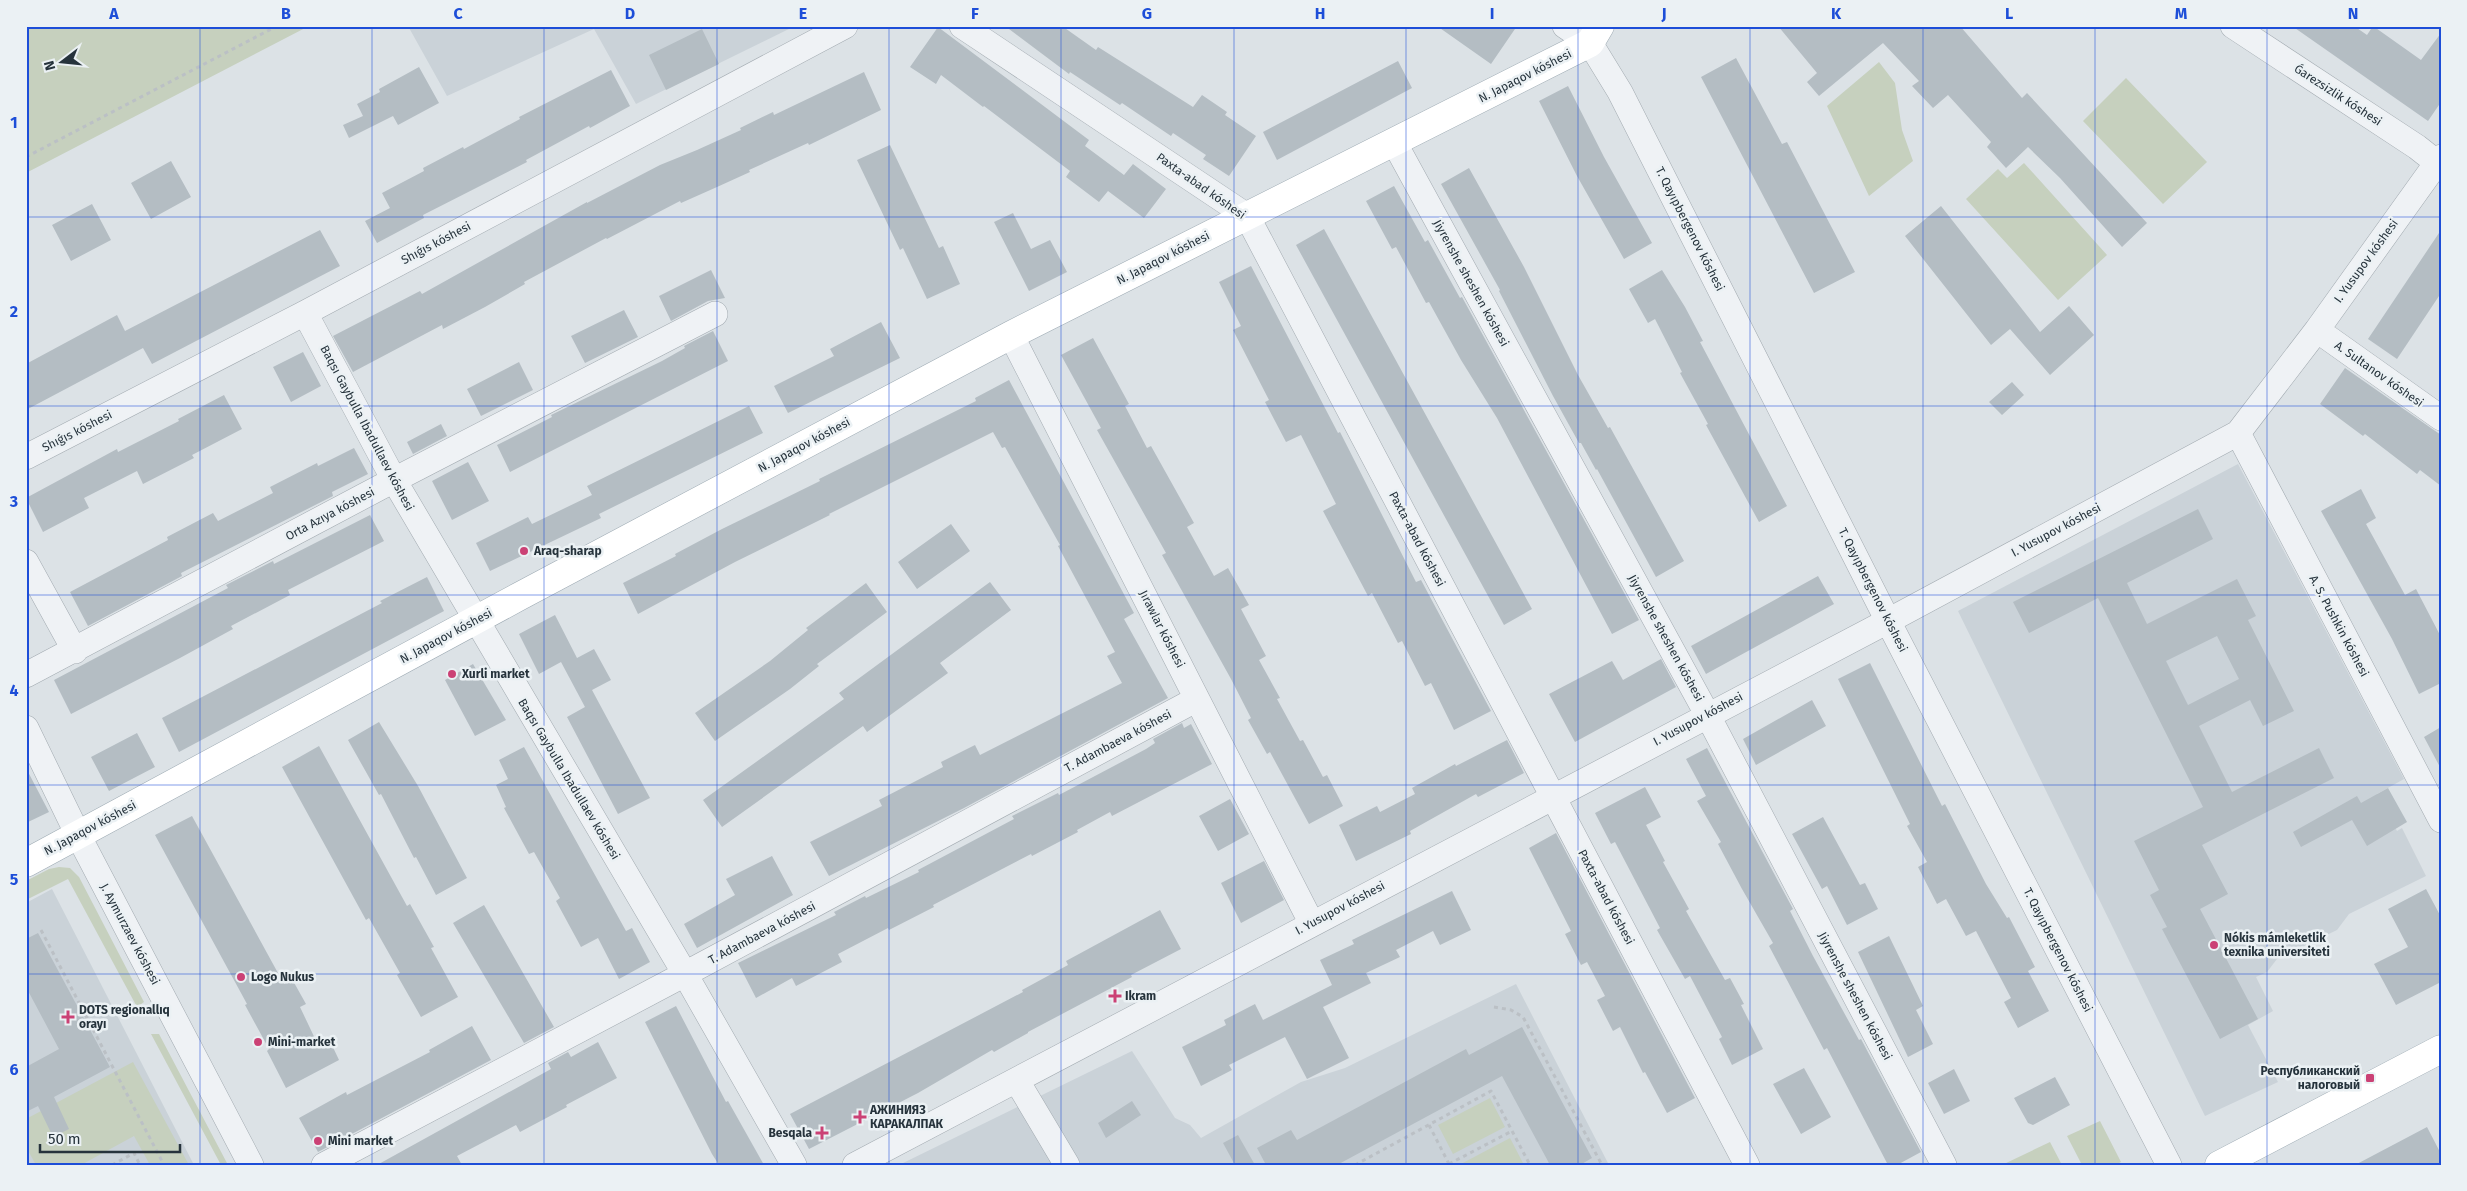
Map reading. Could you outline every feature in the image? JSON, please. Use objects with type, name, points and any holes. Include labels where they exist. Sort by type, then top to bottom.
[{"type":"main road","name":"N. Japaqov kóshesi","points":[[26,863],[475,620],[1011,335],[1394,142],[1595,34]]},
{"type":"main road","points":[[2218,1165],[2441,1049]]},
{"type":"street","name":"Shıǵıs kóshesi","points":[[26,458],[305,313],[845,26]]},
{"type":"street","name":"Paxta-abad kóshesi","points":[[962,26],[1247,216],[1747,1165]]},
{"type":"street","name":"T. Qayıpbergenov kóshesi","points":[[1564,26],[1595,34],[1620,92],[1888,621],[2169,1165]]},
{"type":"street","name":"Ǵarezsizlik kóshesi","points":[[2233,26],[2439,162]]},
{"type":"street","name":"Jiyrenshe sheshen kóshesi","points":[[1394,142],[1708,714],[1944,1165]]},
{"type":"street","name":"I. Yusupov kóshesi","points":[[856,1165],[1708,714],[1888,621],[2238,433],[2317,330],[2439,162]]},
{"type":"street","name":"Baqsı Gaybulla Ibadullaev kóshesi","points":[[305,313],[394,480],[685,974],[794,1165]]},
{"type":"street","name":"Orta Azıya kóshesi","points":[[26,675],[75,651],[394,480],[715,314]]},
{"type":"street","name":"A. Sultanov kóshesi","points":[[2317,330],[2441,418]]},
{"type":"street","name":"Jırawlar kóshesi","points":[[1011,335],[1312,924]]},
{"type":"street","name":"A. S. Pushkin kóshesi","points":[[2238,433],[2441,820]]},
{"type":"street","points":[[26,562],[75,651]]},
{"type":"street","name":"T. Adambaeva kóshesi","points":[[324,1165],[685,974],[1197,698]]},
{"type":"street","name":"J. Aymurzaev kóshesi","points":[[26,728],[78,835],[251,1165]]},
{"type":"street","points":[[1017,1080],[1067,1165]]},
{"type":"path","points":[[26,158],[277,26]]},
{"type":"path","points":[[40,930],[164,1165]]},
{"type":"path","points":[[1494,1008],[1512,1010],[1523,1017],[1602,1165]]},
{"type":"path","points":[[1355,1165],[1491,1090],[1530,1165]]},
{"type":"path","points":[[1429,1125],[1449,1165],[1512,1131]]},
{"type":"path","points":[[112,1165],[134,1153],[140,1165]]},
{"type":"path","points":[[1364,1160],[1367,1165]]},
{"type":"shaded area","points":[[408,26],[795,26],[636,104],[594,29],[447,96]]},
{"type":"shaded area","points":[[2238,464],[2404,779],[2377,794],[2397,831],[2402,828],[2426,876],[2349,914],[2337,930],[2277,959],[2267,972],[2256,977],[2273,1011],[2248,1025],[2278,1082],[2205,1116],[1958,611]]},
{"type":"shaded area","points":[[52,889],[194,1165],[26,1165],[26,903]]},
{"type":"shaded area","points":[[1516,984],[1609,1165],[899,1165],[1132,1051],[1175,1118],[1190,1125],[1201,1138],[1301,1082],[1345,1068]]},
{"type":"green space","points":[[26,26],[309,26],[26,173]]},
{"type":"green space","points":[[1879,62],[1895,83],[1902,130],[1913,161],[1869,196],[1827,106]]},
{"type":"green space","points":[[2126,78],[2207,162],[2163,204],[2083,121]]},
{"type":"green space","points":[[2024,163],[2107,255],[2058,300],[1966,199],[1998,169],[2007,178]]},
{"type":"green space","points":[[59,867],[70,868],[79,877],[144,1002],[137,1007],[68,879],[26,900],[26,881],[49,869]]},
{"type":"green space","points":[[151,1034],[159,1034],[228,1165],[221,1165]]},
{"type":"green space","points":[[133,1062],[189,1165],[150,1165],[134,1136],[81,1165],[36,1165],[26,1147],[26,1119]]},
{"type":"green space","points":[[1490,1098],[1505,1127],[1453,1154],[1438,1125]]},
{"type":"green space","points":[[2100,1121],[2121,1162],[2115,1165],[2082,1165],[2067,1136]]},
{"type":"green space","points":[[1510,1138],[1524,1165],[1459,1165]]},
{"type":"green space","points":[[2050,1142],[2062,1165],[2004,1164]]},
{"type":"building","points":[[1005,26],[1062,26],[1096,50],[1098,47],[1193,107],[1202,95],[1227,112],[1225,115],[1256,136],[1229,176],[1203,159],[1206,155],[1173,133],[1171,136],[1122,103],[1120,105],[1070,72],[1069,74]]},
{"type":"building","points":[[1437,26],[1517,26],[1491,64]]},
{"type":"building","points":[[1778,26],[1960,26],[2022,98],[2027,93],[2147,223],[2122,247],[2060,178],[2028,147],[2006,168],[1987,147],[1991,142],[1948,95],[1933,108],[1912,86],[1919,81],[1883,43],[1819,96],[1807,82],[1817,73]]},
{"type":"building","points":[[2292,26],[2354,26],[2367,35],[2373,26],[2421,60],[2441,33],[2441,102],[2428,121]]},
{"type":"building","points":[[938,27],[1089,140],[1085,146],[1124,175],[1133,164],[1166,189],[1144,218],[1108,191],[1099,202],[1066,177],[1070,171],[941,75],[936,84],[910,67]]},
{"type":"building","points":[[702,29],[719,64],[666,90],[649,55]]},
{"type":"building","points":[[1736,58],[1782,144],[1787,142],[1855,272],[1814,293],[1701,77]]},
{"type":"building","points":[[1398,61],[1412,88],[1277,160],[1263,132]]},
{"type":"building","points":[[419,67],[439,103],[398,125],[393,116],[349,138],[343,125],[363,116],[357,104],[380,92],[379,89]]},
{"type":"building","points":[[611,70],[630,106],[526,160],[527,162],[423,215],[424,218],[377,243],[365,221],[390,208],[382,193],[424,171],[423,168],[463,147],[464,149],[520,119],[519,117]]},
{"type":"building","points":[[864,72],[881,110],[809,145],[808,143],[749,170],[750,172],[717,187],[681,203],[680,201],[606,238],[524,282],[525,284],[443,329],[442,325],[353,372],[333,336],[420,291],[422,294],[587,202],[660,165],[741,130],[740,128],[773,112],[774,115]]},
{"type":"building","points":[[1568,86],[1604,157],[1652,243],[1624,259],[1577,176],[1539,101]]},
{"type":"building","points":[[890,145],[939,248],[943,246],[960,284],[927,299],[903,248],[900,250],[857,160]]},
{"type":"building","points":[[171,161],[191,197],[151,219],[131,183]]},
{"type":"building","points":[[1469,168],[1524,267],[1578,375],[1608,428],[1610,427],[1684,561],[1656,577],[1597,469],[1581,443],[1579,443],[1553,396],[1500,290],[1441,184]]},
{"type":"building","points":[[1394,186],[1425,242],[1428,240],[1460,298],[1462,297],[1639,620],[1612,634],[1497,418],[1461,360],[1429,302],[1426,303],[1396,247],[1392,249],[1366,201]]},
{"type":"building","points":[[92,204],[111,240],[71,261],[52,225]]},
{"type":"building","points":[[1941,206],[2040,332],[2069,306],[2094,335],[2050,375],[2010,329],[1991,345],[1905,236]]},
{"type":"building","points":[[1013,213],[1031,249],[1050,240],[1067,272],[1029,291],[994,222]]},
{"type":"building","points":[[1324,229],[1532,609],[1504,625],[1296,245]]},
{"type":"building","points":[[320,230],[340,266],[152,364],[143,348],[26,410],[26,364],[117,315],[125,331]]},
{"type":"building","points":[[2441,230],[2441,293],[2397,359],[2368,339]]},
{"type":"building","points":[[1251,266],[1338,433],[1340,432],[1416,582],[1421,580],[1491,711],[1454,730],[1431,683],[1425,686],[1402,641],[1398,643],[1372,593],[1368,596],[1323,511],[1336,504],[1301,435],[1286,442],[1265,402],[1269,400],[1233,330],[1241,326],[1219,282]]},
{"type":"building","points":[[711,270],[725,298],[708,301],[671,321],[659,296]]},
{"type":"building","points":[[1662,270],[1685,307],[1703,341],[1700,342],[1787,506],[1759,522],[1706,425],[1708,424],[1680,373],[1682,372],[1655,319],[1648,323],[1629,289]]},
{"type":"building","points":[[624,310],[638,337],[585,363],[571,336]]},
{"type":"building","points":[[881,322],[900,358],[788,413],[774,386],[834,356],[830,349]]},
{"type":"building","points":[[713,331],[728,361],[510,472],[497,445],[552,417],[551,415],[662,361],[685,348],[684,346]]},
{"type":"building","points":[[1093,338],[1129,404],[1125,406],[1147,448],[1151,446],[1194,523],[1187,527],[1214,576],[1228,568],[1249,605],[1241,609],[1266,656],[1259,660],[1280,698],[1277,699],[1300,741],[1303,740],[1323,777],[1327,775],[1343,806],[1309,824],[1270,752],[1267,754],[1248,720],[1251,718],[1162,555],[1166,553],[1097,430],[1101,428],[1061,355]]},
{"type":"building","points":[[303,352],[321,386],[291,402],[273,367]]},
{"type":"building","points":[[519,362],[533,390],[481,416],[467,389]]},
{"type":"building","points":[[2345,368],[2441,435],[2441,486],[2420,470],[2417,474],[2365,434],[2363,436],[2320,404]]},
{"type":"building","points":[[1009,380],[1134,613],[1124,619],[1168,698],[964,808],[829,876],[810,842],[882,806],[879,800],[943,767],[941,762],[975,745],[980,755],[1122,683],[1107,656],[1115,652],[1058,546],[1060,545],[1005,447],[1002,448],[993,432],[735,562],[638,614],[623,583],[676,556],[675,554],[722,529],[976,401],[975,398]]},
{"type":"building","points":[[2012,382],[2024,395],[2002,415],[1989,402]]},
{"type":"building","points":[[224,395],[242,429],[192,455],[194,458],[143,484],[137,471],[84,498],[89,508],[43,532],[26,498],[117,449],[118,452],[179,421],[178,419]]},
{"type":"building","points":[[749,406],[763,433],[599,514],[601,518],[490,571],[476,543],[528,517],[532,524],[592,495],[587,486]]},
{"type":"building","points":[[441,424],[447,436],[413,454],[407,442]]},
{"type":"building","points":[[354,448],[368,474],[332,492],[333,496],[181,573],[182,576],[88,626],[70,592],[168,540],[167,537],[213,513],[218,521],[273,493],[270,487],[317,463],[318,466]]},
{"type":"building","points":[[468,462],[489,501],[452,520],[432,481]]},
{"type":"building","points":[[2361,489],[2376,518],[2366,524],[2405,595],[2416,589],[2441,637],[2441,683],[2419,694],[2392,639],[2321,511]]},
{"type":"building","points":[[2198,509],[2213,539],[2127,583],[2147,624],[2237,579],[2256,616],[2248,620],[2294,711],[2263,726],[2250,700],[2199,726],[2232,792],[2319,748],[2334,778],[2202,845],[2228,894],[2200,909],[2258,1019],[2220,1039],[2162,929],[2167,927],[2150,895],[2159,890],[2134,841],[2203,807],[2098,598],[2029,633],[2013,602]],"holes":[[[2217,636],[2239,679],[2188,705],[2166,661]]]},
{"type":"building","points":[[370,515],[384,541],[288,590],[290,595],[231,626],[233,629],[71,714],[54,680],[228,588],[226,585],[273,561],[274,564]]},
{"type":"building","points":[[951,524],[970,551],[917,589],[898,562]]},
{"type":"building","points":[[1818,576],[1834,604],[1706,674],[1691,646]]},
{"type":"building","points":[[427,577],[444,611],[179,752],[162,718],[382,603],[380,601]]},
{"type":"building","points":[[990,582],[1011,610],[940,663],[948,673],[867,732],[863,726],[722,827],[703,800],[844,699],[839,693]]},
{"type":"building","points":[[866,583],[887,612],[817,664],[819,666],[790,689],[715,741],[695,713],[770,661],[808,630],[806,628]]},
{"type":"building","points":[[555,615],[577,658],[594,649],[611,680],[592,690],[650,798],[618,814],[567,717],[585,707],[561,662],[539,674],[519,634]]},
{"type":"building","points":[[1661,659],[1676,687],[1575,742],[1549,694],[1612,661],[1623,680]]},
{"type":"building","points":[[1870,663],[1942,806],[1945,804],[1986,884],[2007,918],[2009,917],[2035,967],[2028,971],[2049,1011],[2018,1028],[2004,1002],[2011,998],[1976,931],[1966,936],[1946,899],[1937,904],[1918,867],[1927,862],[1907,826],[1910,824],[1838,679]]},
{"type":"building","points":[[473,664],[506,720],[475,736],[445,680]]},
{"type":"building","points":[[1812,700],[1826,726],[1756,765],[1743,739]]},
{"type":"building","points":[[379,722],[418,786],[467,878],[436,895],[416,857],[414,858],[381,794],[379,795],[348,740]]},
{"type":"building","points":[[1182,723],[1184,728],[1191,724],[1212,764],[1112,816],[1110,812],[1077,830],[1078,832],[1032,856],[1031,854],[889,930],[888,928],[838,954],[842,962],[796,986],[792,978],[756,998],[738,963],[836,915],[834,912],[865,896],[866,898],[919,872],[918,870],[1014,819],[1012,816],[1058,793],[1059,795],[1146,749],[1155,743],[1153,739]]},
{"type":"building","points":[[2441,727],[2441,769],[2424,737]]},
{"type":"building","points":[[137,733],[155,767],[109,791],[91,757]]},
{"type":"building","points":[[1507,740],[1524,773],[1478,797],[1476,794],[1410,831],[1411,834],[1356,861],[1339,825],[1377,806],[1380,812],[1415,794],[1412,788],[1455,764],[1456,766]]},
{"type":"building","points":[[319,746],[407,906],[410,904],[434,947],[431,948],[458,997],[421,1017],[397,975],[400,973],[369,918],[366,920],[282,767]]},
{"type":"building","points":[[524,747],[626,931],[632,928],[650,962],[619,979],[598,938],[581,947],[556,901],[560,898],[534,852],[529,854],[504,808],[506,807],[496,785],[508,779],[499,760]]},
{"type":"building","points":[[1707,748],[1793,909],[1790,911],[1813,956],[1859,1040],[1861,1039],[1921,1152],[1897,1165],[1888,1165],[1827,1048],[1824,1050],[1769,946],[1773,943],[1742,889],[1718,844],[1721,842],[1697,801],[1706,796],[1686,759]]},
{"type":"building","points":[[26,768],[49,812],[26,823]]},
{"type":"building","points":[[1645,787],[1661,817],[1646,825],[1665,861],[1663,862],[1689,909],[1686,911],[1725,980],[1730,978],[1744,1004],[1741,1005],[1763,1049],[1732,1065],[1719,1039],[1722,1037],[1690,976],[1685,979],[1657,930],[1660,928],[1615,842],[1611,844],[1595,813]]},
{"type":"building","points":[[2388,788],[2407,822],[2367,846],[2352,820],[2301,847],[2293,832],[2357,796],[2361,803]]},
{"type":"building","points":[[1230,799],[1249,834],[1218,851],[1199,816]]},
{"type":"building","points":[[192,816],[284,984],[292,979],[306,1004],[300,1007],[319,1047],[330,1041],[339,1060],[286,1088],[267,1051],[269,1049],[245,1005],[247,1004],[155,835]]},
{"type":"building","points":[[1823,817],[1860,885],[1865,883],[1878,909],[1847,925],[1827,886],[1822,889],[1792,834]]},
{"type":"building","points":[[1556,833],[1695,1098],[1667,1113],[1645,1072],[1643,1073],[1620,1027],[1613,1031],[1597,1000],[1605,996],[1587,962],[1581,965],[1565,934],[1571,931],[1529,848]]},
{"type":"building","points":[[772,856],[793,895],[697,948],[684,924],[735,895],[726,879]]},
{"type":"building","points":[[1264,861],[1284,900],[1241,923],[1221,883]]},
{"type":"building","points":[[2426,889],[2441,917],[2441,982],[2396,1005],[2374,964],[2408,947],[2388,909]]},
{"type":"building","points":[[1452,891],[1471,930],[1440,945],[1433,931],[1396,950],[1400,957],[1366,973],[1371,983],[1323,1007],[1349,1058],[1307,1079],[1285,1037],[1229,1065],[1232,1070],[1201,1086],[1182,1047],[1226,1025],[1224,1020],[1255,1004],[1263,1020],[1332,985],[1320,960],[1354,944],[1352,940]]},
{"type":"building","points":[[484,905],[554,1027],[524,1043],[453,923]]},
{"type":"building","points":[[1160,910],[1181,949],[994,1052],[992,1050],[918,1093],[809,1149],[790,1114],[1023,992],[1022,990],[1068,965],[1066,961]]},
{"type":"building","points":[[38,933],[110,1067],[54,1097],[69,1129],[53,1137],[38,1106],[26,1112],[26,1067],[59,1049],[26,987],[26,939]]},
{"type":"building","points":[[1889,936],[1923,1006],[1916,1010],[1933,1044],[1908,1057],[1858,952]]},
{"type":"building","points":[[676,1006],[726,1102],[728,1101],[764,1165],[719,1165],[712,1154],[645,1022]]},
{"type":"building","points":[[472,1026],[491,1060],[318,1152],[299,1118],[346,1092],[347,1095],[430,1052],[429,1050]]},
{"type":"building","points":[[1522,1027],[1592,1158],[1580,1165],[1550,1165],[1502,1076],[1337,1165],[1266,1165],[1257,1148],[1291,1130],[1297,1140],[1466,1049],[1469,1055]]},
{"type":"building","points":[[598,1042],[617,1078],[566,1105],[567,1107],[520,1132],[516,1125],[457,1156],[462,1165],[377,1165],[551,1069],[548,1063],[568,1052],[571,1057]]},
{"type":"building","points":[[1804,1068],[1831,1117],[1801,1134],[1773,1084]]},
{"type":"building","points":[[1954,1069],[1970,1101],[1944,1114],[1928,1083]]},
{"type":"building","points":[[2055,1077],[2070,1105],[2033,1125],[2028,1123],[2014,1098]]},
{"type":"building","points":[[1132,1101],[1141,1115],[1106,1138],[1098,1123]]},
{"type":"building","points":[[2427,1127],[2441,1154],[2441,1165],[2355,1165]]},
{"type":"building","points":[[1238,1135],[1255,1165],[1235,1165],[1223,1143]]},
{"type":"place","name":"Araq-sharap","points":[[524,551]]},
{"type":"place","name":"Xurli market","points":[[452,674]]},
{"type":"place","name":"Nókis mámleketlik texnika universiteti","points":[[2214,945]]},
{"type":"place","name":"Logo Nukus","points":[[241,977]]},
{"type":"place","name":"Ikram","points":[[1115,996]]},
{"type":"place","name":"DOTS regionallıq orayı","points":[[68,1017]]},
{"type":"place","name":"Mini-market","points":[[258,1042]]},
{"type":"place","name":"Республиканский налоговый","points":[[2370,1078]]},
{"type":"place","name":"АЖИНИЯЗ КАРАКАЛПАК","points":[[860,1117]]},
{"type":"place","name":"Besqala","points":[[822,1133]]},
{"type":"place","name":"Mini market","points":[[318,1141]]}]
